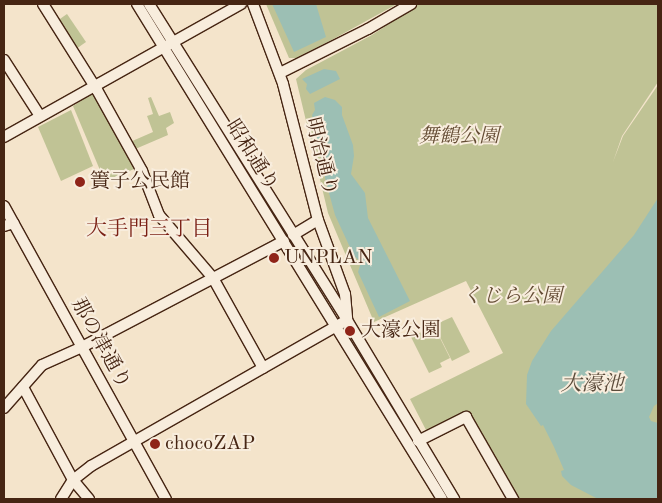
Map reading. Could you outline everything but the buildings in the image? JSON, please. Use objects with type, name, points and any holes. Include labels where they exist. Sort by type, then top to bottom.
[{"type":"street","points":[[43,4],[95,86],[142,171],[159,215],[213,278],[263,368]]},
{"type":"street","name":"昭和通り","points":[[137,4],[163,48],[288,238],[347,320]]},
{"type":"street","name":"昭和通り","points":[[149,4],[288,238],[337,327]]},
{"type":"street","points":[[4,137],[241,4]]},
{"type":"street","name":"明治通り","points":[[254,4],[280,73],[318,220],[345,294],[347,320],[454,499]]},
{"type":"street","points":[[280,73],[411,4]]},
{"type":"street","points":[[4,60],[40,116]]},
{"type":"street","name":"那の津通り","points":[[4,206],[9,224],[82,347],[166,499]]},
{"type":"street","points":[[4,408],[42,365],[82,347],[288,238],[318,220]]},
{"type":"street","points":[[61,499],[72,480],[91,466],[347,320]]},
{"type":"street","points":[[337,327],[442,499]]},
{"type":"street","points":[[23,387],[72,480],[89,499]]},
{"type":"street","points":[[418,441],[466,417],[513,499]]},
{"type":"green space","points":[[266,4],[397,4],[299,58],[289,58]]},
{"type":"green space","points":[[419,4],[658,4],[658,82],[622,136],[613,162],[623,136],[658,85],[658,499],[515,499],[466,412],[426,430],[410,399],[503,353],[466,281],[374,322],[328,213],[296,79],[306,70],[372,35]]},
{"type":"green space","points":[[67,14],[86,42],[76,49],[57,21]]},
{"type":"green space","points":[[93,93],[134,169],[105,182],[73,106]]},
{"type":"green space","points":[[151,97],[159,116],[170,112],[174,123],[166,128],[168,135],[133,150],[130,142],[153,132],[147,116],[153,114],[148,98]]},
{"type":"green space","points":[[71,110],[93,166],[61,181],[38,127]]},
{"type":"green space","points":[[452,317],[470,352],[452,361],[434,325]]},
{"type":"green space","points":[[436,330],[450,358],[440,363],[442,367],[429,373],[411,337],[424,331],[426,335]]},
{"type":"water","points":[[272,4],[316,4],[326,37],[294,52]]},
{"type":"water","points":[[324,69],[336,71],[340,79],[310,94],[306,89],[307,84],[302,79]]},
{"type":"water","points":[[325,97],[335,100],[342,107],[342,115],[353,145],[354,156],[351,174],[365,193],[368,218],[410,301],[379,317],[358,272],[361,262],[354,256],[335,215],[326,182],[312,115],[315,110],[314,103]]},
{"type":"water","name":"大濠池","points":[[658,198],[658,403],[654,406],[649,417],[651,421],[658,423],[658,499],[598,499],[571,485],[562,476],[561,471],[564,470],[543,425],[541,426],[526,404],[527,375],[532,361],[551,331],[634,235]]},
{"type":"place","name":"簀子公民館","points":[[80,182]]},
{"type":"place","name":"UNPLAN","points":[[274,258]]},
{"type":"place","name":"大濠公園","points":[[350,331]]},
{"type":"place","name":"chocoZAP","points":[[155,444]]},
{"type":"district","name":"大手門三丁目","points":[[149,230]]},
{"type":"park label","name":"舞鶴公園","points":[[459,137]]},
{"type":"park label","name":"くじら公園","points":[[512,297]]}]
